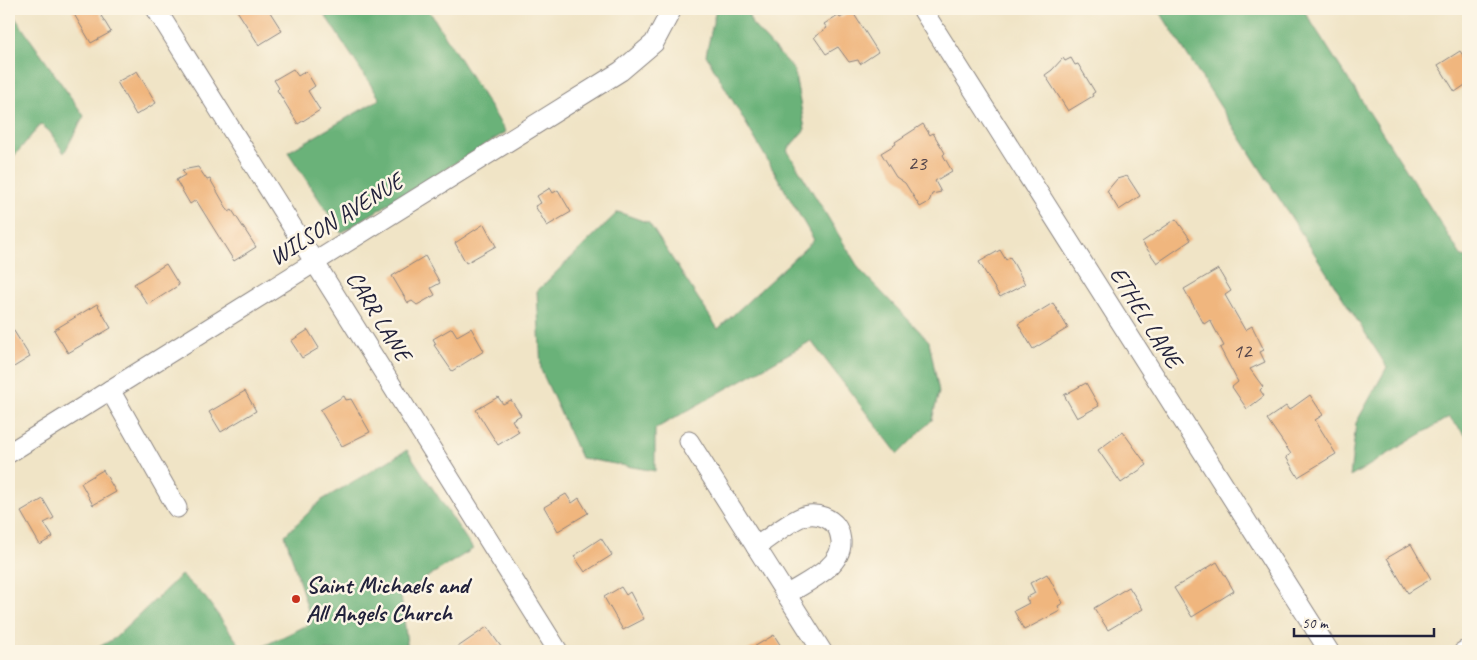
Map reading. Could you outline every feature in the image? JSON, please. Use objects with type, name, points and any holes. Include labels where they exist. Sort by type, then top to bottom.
[{"type":"street","name":"CARR LANE","points":[[156,9],[558,651]]},
{"type":"street","name":"WILSON AVENUE","points":[[9,453],[621,71],[654,44],[672,9]]},
{"type":"street","name":"ETHEL LANE","points":[[922,9],[1329,651]]},
{"type":"street","points":[[110,390],[177,508]]},
{"type":"street","points":[[689,441],[822,651]]},
{"type":"street","points":[[756,547],[808,514],[829,518],[836,526],[840,533],[841,545],[838,557],[831,566],[786,595]]},
{"type":"green space","points":[[9,9],[84,116],[64,153],[50,132],[41,124],[9,162]]},
{"type":"green space","points":[[321,9],[428,9],[506,132],[341,233],[288,152],[380,99]]},
{"type":"green space","points":[[716,9],[746,9],[752,24],[794,70],[805,129],[787,150],[860,270],[929,341],[939,392],[932,420],[898,454],[811,341],[655,429],[655,471],[581,458],[541,370],[537,291],[618,212],[649,223],[718,329],[814,240],[706,55]]},
{"type":"green space","points":[[1158,9],[1303,9],[1462,257],[1468,258],[1468,438],[1449,417],[1350,477],[1356,423],[1387,367]]},
{"type":"green space","points":[[407,450],[473,549],[401,596],[408,651],[253,651],[312,623],[285,535],[322,500]]},
{"type":"green space","points":[[181,575],[205,597],[244,651],[92,651],[115,638]]},
{"type":"building","points":[[71,9],[97,9],[111,32],[91,43]]},
{"type":"building","points":[[236,9],[268,9],[282,31],[259,45]]},
{"type":"building","points":[[852,11],[878,52],[860,64],[858,60],[849,62],[838,47],[826,54],[814,37],[827,28],[824,24],[838,15],[840,18]]},
{"type":"building","points":[[1460,51],[1468,63],[1468,83],[1455,92],[1438,65]]},
{"type":"building","points":[[1063,58],[1065,61],[1071,58],[1075,65],[1078,64],[1095,92],[1092,94],[1093,96],[1068,111],[1045,75]]},
{"type":"building","points":[[293,69],[298,76],[306,71],[315,86],[308,91],[320,110],[298,124],[277,90],[279,88],[274,80]]},
{"type":"building","points":[[137,71],[156,103],[136,115],[117,82]]},
{"type":"building","points":[[923,124],[930,135],[933,133],[945,153],[943,155],[952,171],[935,181],[941,192],[932,194],[929,202],[920,207],[905,183],[896,177],[881,153]]},
{"type":"building","points":[[198,167],[207,180],[210,179],[229,212],[232,210],[256,247],[234,261],[196,200],[190,204],[176,180],[185,175],[182,170]]},
{"type":"building","points":[[1127,176],[1140,196],[1119,210],[1107,191],[1117,179]]},
{"type":"building","points":[[550,188],[553,193],[558,190],[571,212],[547,226],[535,206],[541,203],[537,196]]},
{"type":"building","points":[[1176,219],[1191,240],[1157,263],[1142,242]]},
{"type":"building","points":[[484,224],[496,246],[466,263],[455,243]]},
{"type":"building","points":[[1000,250],[1006,260],[1010,257],[1025,284],[1000,297],[979,262]]},
{"type":"building","points":[[425,256],[440,283],[431,288],[435,295],[417,305],[412,301],[408,303],[392,276]]},
{"type":"building","points":[[166,264],[179,285],[148,305],[134,284]]},
{"type":"building","points":[[1218,269],[1231,291],[1225,295],[1245,330],[1252,326],[1264,350],[1260,352],[1265,362],[1250,369],[1263,387],[1260,390],[1264,396],[1247,409],[1232,387],[1238,382],[1220,348],[1224,346],[1210,320],[1204,324],[1184,289]]},
{"type":"building","points":[[1053,303],[1068,328],[1033,349],[1018,324]]},
{"type":"building","points":[[97,304],[111,328],[68,353],[54,330]]},
{"type":"building","points":[[9,323],[30,357],[9,370]]},
{"type":"building","points":[[452,328],[457,336],[471,328],[484,351],[452,371],[434,345],[436,344],[433,339]]},
{"type":"building","points":[[308,330],[319,348],[302,358],[291,341]]},
{"type":"building","points":[[1086,383],[1099,406],[1077,418],[1064,395]]},
{"type":"building","points":[[245,391],[256,411],[221,432],[209,412]]},
{"type":"building","points":[[1310,395],[1323,415],[1315,420],[1336,454],[1298,477],[1286,457],[1291,454],[1267,419],[1286,406],[1289,410]]},
{"type":"building","points":[[344,396],[346,400],[351,399],[370,432],[342,446],[320,410]]},
{"type":"building","points":[[498,397],[503,404],[511,400],[521,415],[512,420],[519,432],[498,445],[476,410]]},
{"type":"building","points":[[1123,432],[1147,465],[1121,483],[1098,450]]},
{"type":"building","points":[[103,470],[116,492],[93,505],[81,483]]},
{"type":"building","points":[[566,494],[572,503],[579,498],[588,513],[558,531],[544,507]]},
{"type":"building","points":[[43,499],[54,518],[44,523],[53,537],[40,545],[21,512]]},
{"type":"building","points":[[601,538],[612,555],[585,572],[574,556]]},
{"type":"building","points":[[1411,544],[1431,579],[1408,593],[1387,558]]},
{"type":"building","points":[[1217,562],[1234,591],[1192,617],[1174,588]]},
{"type":"building","points":[[1047,574],[1063,603],[1058,606],[1060,611],[1024,630],[1014,611],[1029,603],[1026,598],[1035,593],[1030,583]]},
{"type":"building","points":[[621,587],[626,595],[630,592],[644,619],[623,630],[604,597]]},
{"type":"building","points":[[1129,587],[1143,609],[1108,630],[1094,608]]},
{"type":"building","points":[[487,627],[504,651],[452,651]]},
{"type":"building","points":[[774,635],[784,651],[747,651]]},
{"type":"place","name":"Saint Michaels and All Angels Church","points":[[296,599]]}]
